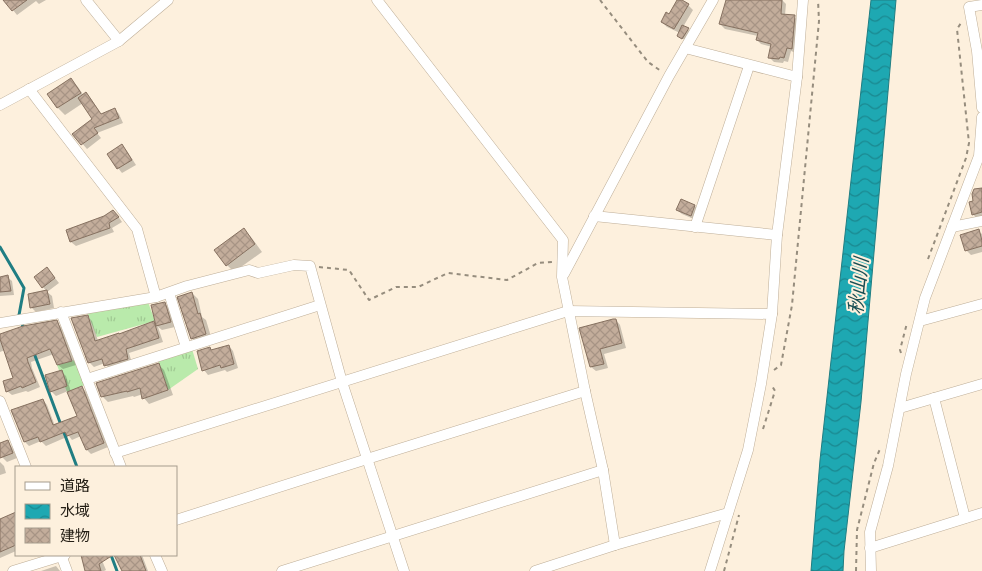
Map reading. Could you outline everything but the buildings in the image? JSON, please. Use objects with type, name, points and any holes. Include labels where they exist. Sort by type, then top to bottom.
[{"type":"street","points":[[86,0],[119,41]]},
{"type":"street","points":[[0,104],[119,41],[168,0]]},
{"type":"street","points":[[377,0],[563,240],[562,277],[603,470],[615,545]]},
{"type":"street","points":[[562,277],[669,76],[713,0]]},
{"type":"street","points":[[710,571],[748,450],[761,384],[772,314],[777,235],[797,78],[804,0]]},
{"type":"street","points":[[982,6],[969,7],[977,51],[982,108]]},
{"type":"street","points":[[685,48],[797,78]]},
{"type":"street","points":[[695,227],[749,66]]},
{"type":"street","points":[[29,89],[137,229],[156,297]]},
{"type":"street","points":[[871,571],[870,532],[888,466],[906,374],[926,298],[978,156],[981,143],[982,117]]},
{"type":"street","points":[[594,216],[777,235]]},
{"type":"street","points":[[952,227],[982,221]]},
{"type":"street","points":[[0,323],[156,297],[187,286],[249,270],[258,273],[294,265],[310,266],[342,382],[404,571]]},
{"type":"street","points":[[169,293],[186,347]]},
{"type":"street","points":[[920,321],[982,304]]},
{"type":"street","points":[[87,379],[320,305]]},
{"type":"street","points":[[115,453],[568,311],[772,314]]},
{"type":"street","points":[[61,312],[121,466]]},
{"type":"street","points":[[900,408],[982,384]]},
{"type":"street","points":[[178,519],[585,391]]},
{"type":"street","points":[[934,398],[965,518]]},
{"type":"street","points":[[0,401],[26,466]]},
{"type":"street","points":[[282,571],[603,470]]},
{"type":"street","points":[[534,571],[615,545],[728,513]]},
{"type":"street","points":[[870,548],[982,513]]},
{"type":"street","points":[[12,571],[59,556]]},
{"type":"street","points":[[62,556],[67,571]]},
{"type":"street","points":[[155,556],[162,571]]},
{"type":"path","points":[[600,0],[648,62],[669,76]]},
{"type":"path","points":[[927,261],[966,158],[969,143],[957,29],[964,18],[970,15]]},
{"type":"path","points":[[310,266],[349,270],[369,300],[396,287],[418,287],[448,273],[507,280],[538,263],[562,262]]},
{"type":"path","points":[[906,374],[900,350],[910,316]]},
{"type":"green space","points":[[148,302],[155,321],[97,337],[87,312]]},
{"type":"green space","points":[[192,349],[198,369],[168,390],[158,360]]},
{"type":"green space","points":[[75,360],[85,385],[67,392],[57,365]]},
{"type":"water","name":"秋山川","points":[[871,0],[896,0],[861,402],[843,571],[811,571],[820,460]]},
{"type":"waterway","points":[[0,247],[24,288],[19,315],[24,329]]},
{"type":"waterway","points":[[34,353],[61,425]]},
{"type":"waterway","points":[[63,430],[77,466]]},
{"type":"waterway","points":[[111,556],[117,571]]}]
